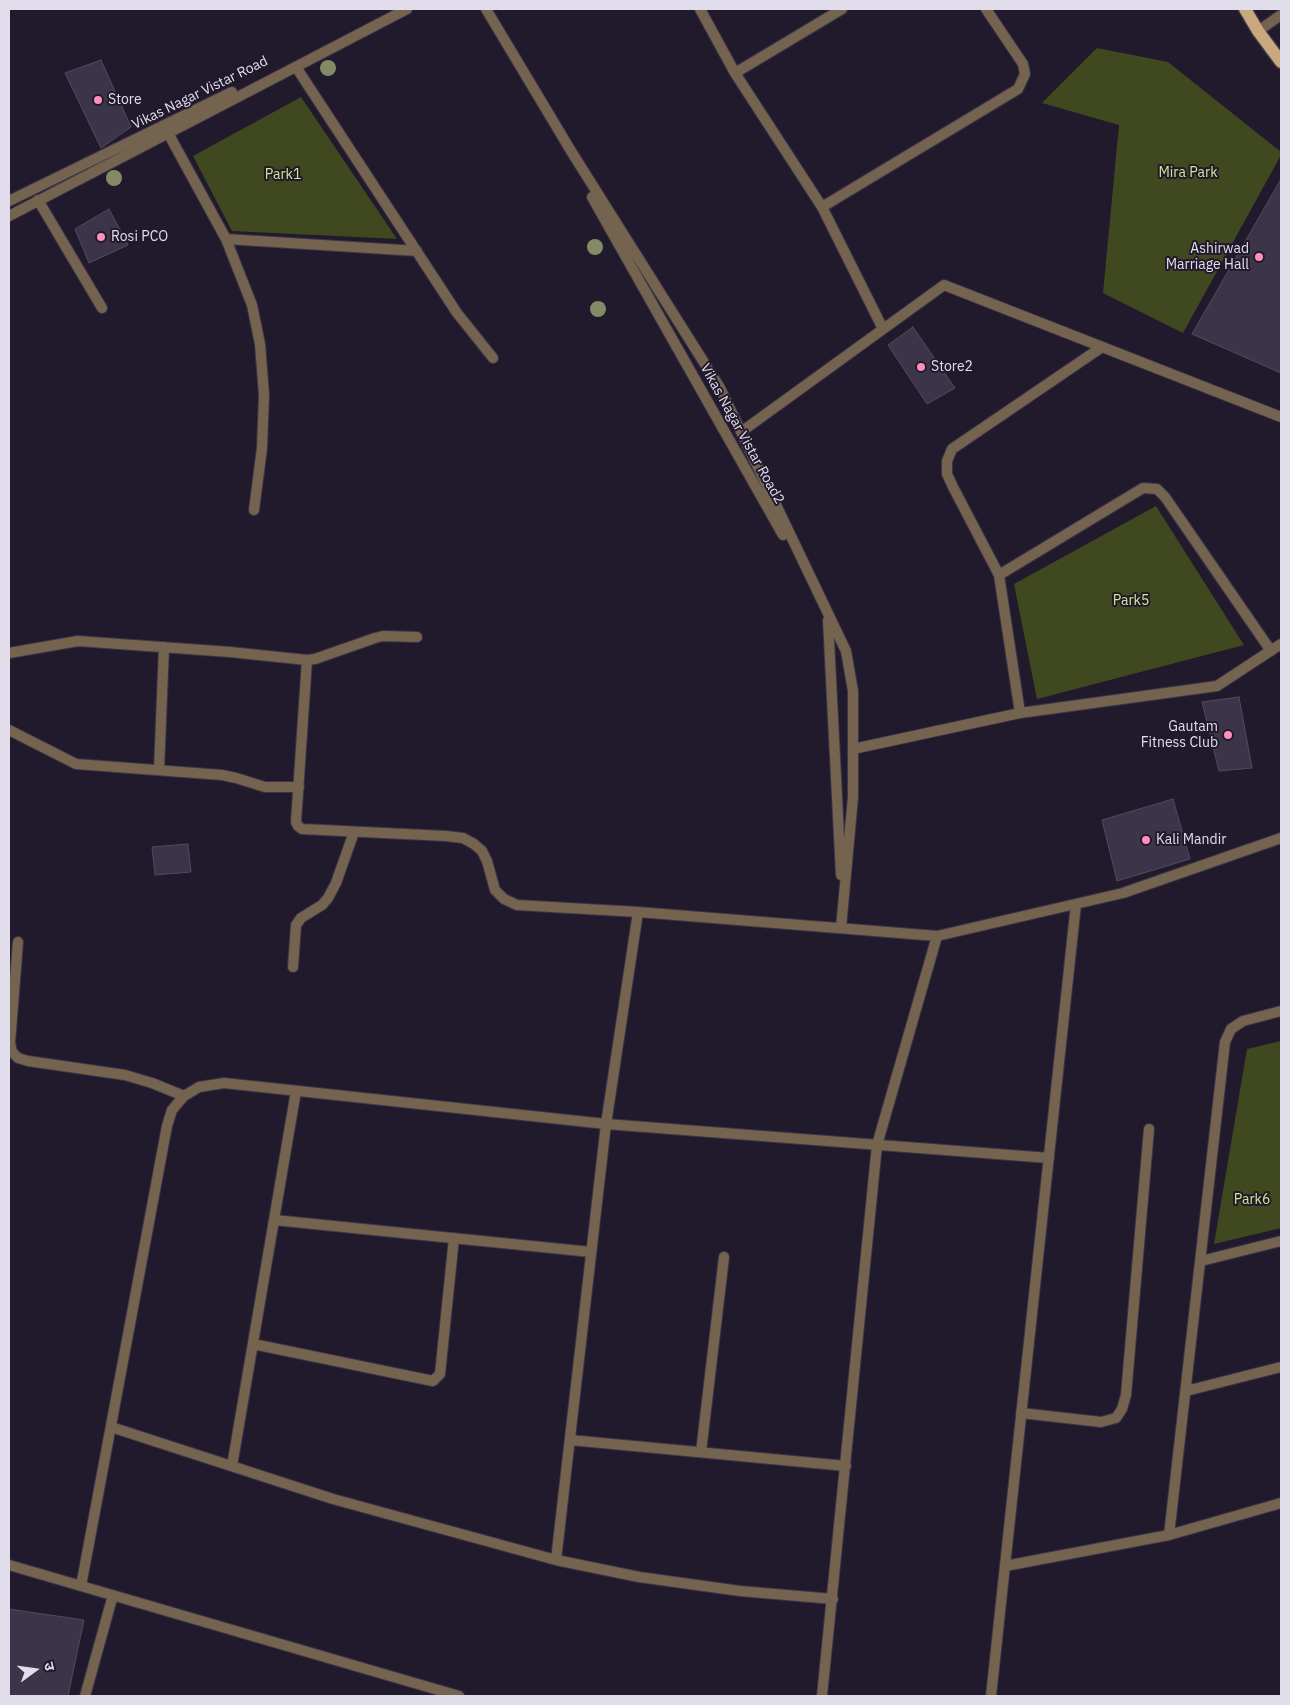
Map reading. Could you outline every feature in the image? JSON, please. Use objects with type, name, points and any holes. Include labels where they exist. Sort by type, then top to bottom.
[{"type":"main road","points":[[1245,9],[1258,31],[1281,62]]},
{"type":"street","name":"Vikas Nagar Vistar Road","points":[[9,202],[403,9]]},
{"type":"street","points":[[9,216],[407,9]]},
{"type":"street","points":[[486,9],[571,151],[720,388],[846,651],[853,690],[853,797],[841,928]]},
{"type":"street","name":"Vikas Nagar Vistar Road2","points":[[486,9],[828,614],[842,911]]},
{"type":"street","points":[[700,9],[735,73],[822,207],[882,330]]},
{"type":"street","points":[[735,73],[842,9]]},
{"type":"street","points":[[822,207],[1018,89],[1025,74],[1023,64],[986,9]]},
{"type":"street","points":[[1258,31],[1281,15]]},
{"type":"street","points":[[296,67],[457,313],[493,358]]},
{"type":"street","points":[[168,133],[226,239],[252,305],[260,344],[264,404],[262,448],[254,510]]},
{"type":"street","points":[[38,200],[102,308]]},
{"type":"street","points":[[226,239],[417,251]]},
{"type":"street","points":[[741,432],[944,285],[1281,417]]},
{"type":"street","points":[[1020,713],[999,575],[947,474],[947,461],[952,449],[1102,347]]},
{"type":"street","points":[[999,575],[1143,488],[1157,489],[1165,497],[1271,651]]},
{"type":"street","points":[[9,653],[78,640],[307,660],[383,636],[417,637]]},
{"type":"street","points":[[853,749],[1020,713],[1217,686],[1281,644]]},
{"type":"street","points":[[159,770],[164,647]]},
{"type":"street","points":[[307,660],[296,822],[298,826],[302,829],[463,838],[482,851],[487,861],[494,890],[504,899],[517,905],[638,912],[937,936],[1123,892],[1281,838]]},
{"type":"street","points":[[9,730],[76,764],[229,776],[265,787],[299,788]]},
{"type":"street","points":[[293,967],[296,925],[301,918],[322,905],[328,898],[336,883],[354,832]]},
{"type":"street","points":[[991,1696],[1076,904]]},
{"type":"street","points":[[556,1560],[606,1124],[638,912]]},
{"type":"street","points":[[822,1696],[877,1145],[937,936]]},
{"type":"street","points":[[18,942],[10,1043],[12,1052],[18,1058],[125,1075],[152,1083],[184,1096]]},
{"type":"street","points":[[1169,1534],[1225,1042],[1232,1029],[1243,1021],[1281,1011]]},
{"type":"street","points":[[81,1586],[167,1126],[172,1110],[184,1096],[199,1087],[224,1083],[606,1124],[1049,1158]]},
{"type":"street","points":[[232,1466],[296,1091]]},
{"type":"street","points":[[1021,1413],[1101,1422],[1116,1418],[1122,1409],[1126,1395],[1149,1129]]},
{"type":"street","points":[[274,1220],[591,1252]]},
{"type":"street","points":[[253,1344],[433,1381],[440,1374],[454,1238]]},
{"type":"street","points":[[1201,1261],[1281,1241]]},
{"type":"street","points":[[701,1452],[724,1256]]},
{"type":"street","points":[[1186,1391],[1281,1367]]},
{"type":"street","points":[[110,1427],[333,1499],[556,1560],[639,1576],[731,1590],[833,1598]]},
{"type":"street","points":[[570,1440],[846,1466]]},
{"type":"street","points":[[1005,1566],[1169,1534],[1281,1503]]},
{"type":"street","points":[[9,1565],[459,1696]]},
{"type":"street","points":[[85,1696],[113,1595]]},
{"type":"green space","name":"Mira Park","points":[[1097,48],[1168,62],[1281,152],[1183,333],[1103,293],[1119,125],[1042,103]]},
{"type":"green space","name":"Park1","points":[[301,97],[397,239],[232,231],[193,156]]},
{"type":"green space","name":"Park5","points":[[1156,506],[1244,645],[1037,699],[1014,584]]},
{"type":"green space","name":"Park6","points":[[1281,1041],[1281,1228],[1214,1244],[1247,1049]]},
{"type":"building","name":"Store","points":[[101,60],[131,127],[101,148],[65,73]]},
{"type":"building","name":"Ashirwad Marriage Hall","points":[[1281,179],[1281,373],[1192,334]]},
{"type":"building","name":"Rosi PCO","points":[[109,209],[128,245],[89,263],[75,229]]},
{"type":"building","name":"Store2","points":[[913,327],[955,388],[927,404],[888,345]]},
{"type":"building","name":"Gautam Fitness Club","points":[[1239,697],[1252,768],[1219,771],[1202,702]]},
{"type":"building","name":"Kali Mandir","points":[[1173,799],[1190,859],[1117,881],[1102,820]]},
{"type":"building","points":[[188,844],[191,872],[155,875],[152,847]]},
{"type":"building","points":[[9,1609],[84,1620],[68,1696],[9,1696]]},
{"type":"place","name":"Store","points":[[98,100]]},
{"type":"place","name":"Rosi PCO","points":[[101,237]]},
{"type":"place","name":"Ashirwad Marriage Hall","points":[[1259,257]]},
{"type":"place","name":"Store2","points":[[921,367]]},
{"type":"place","name":"Gautam Fitness Club","points":[[1228,735]]},
{"type":"place","name":"Kali Mandir","points":[[1146,840]]}]
